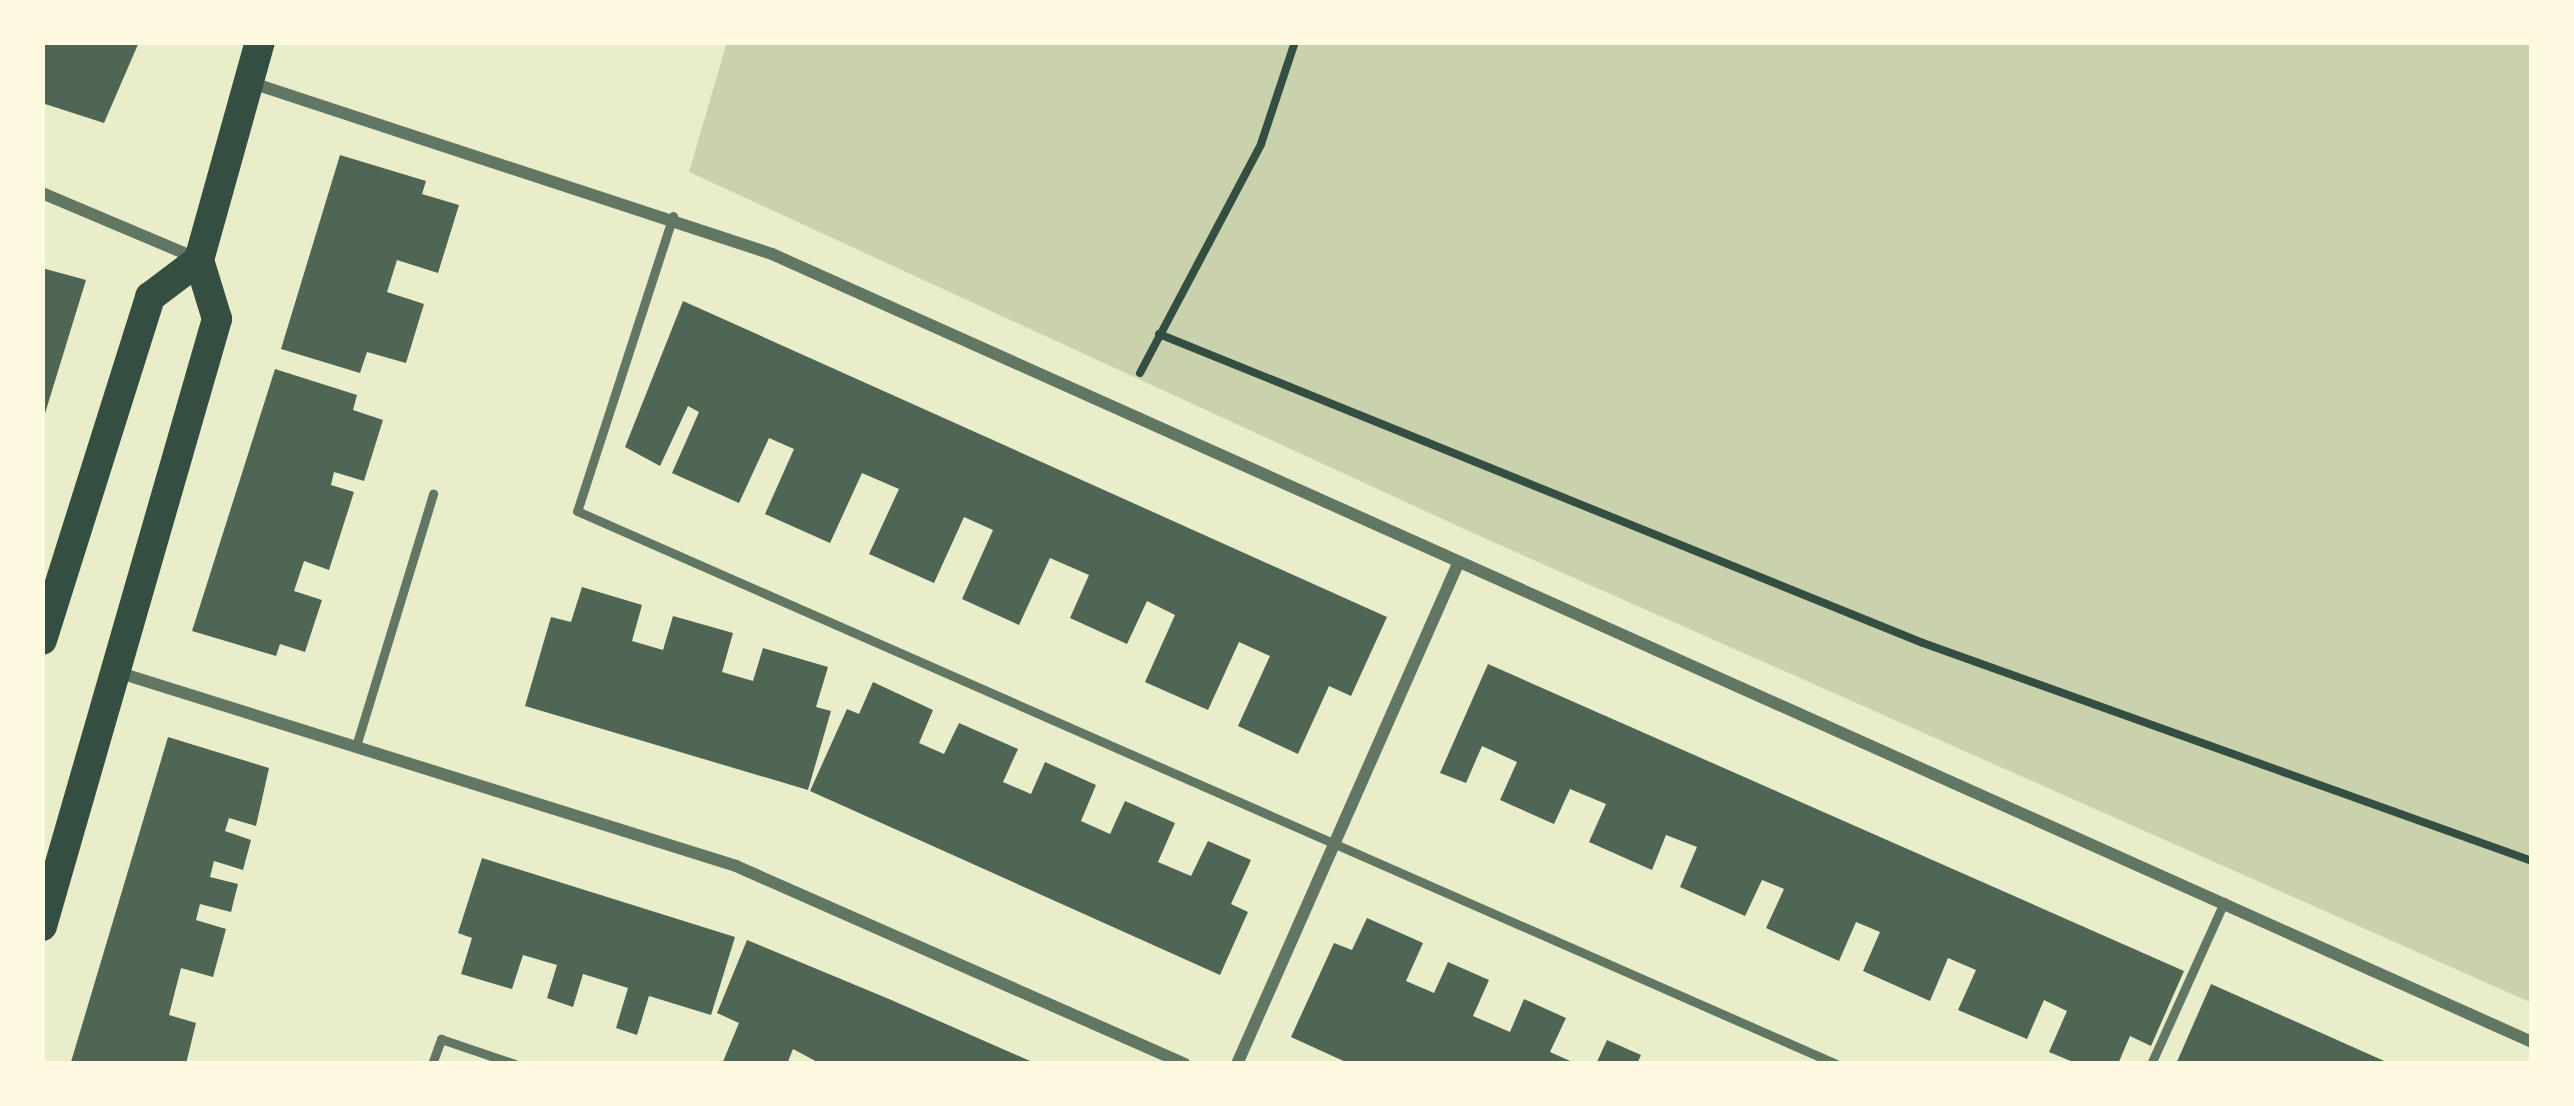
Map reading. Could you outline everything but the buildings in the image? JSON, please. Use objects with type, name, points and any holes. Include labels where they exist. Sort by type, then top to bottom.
[{"type":"main road","points":[[42,926],[218,319],[199,260],[260,42]]},
{"type":"main road","points":[[42,640],[150,297],[199,260]]},
{"type":"street","points":[[248,82],[673,216],[1123,407],[1457,566],[2532,1042]]},
{"type":"street","points":[[42,193],[199,260]]},
{"type":"street","points":[[1237,1064],[1457,566]]},
{"type":"street","points":[[113,671],[736,866],[1184,1064]]},
{"type":"lane","points":[[673,216],[577,511],[1836,1064]]},
{"type":"lane","points":[[356,746],[433,494]]},
{"type":"lane","points":[[2151,1064],[2224,902]]},
{"type":"lane","points":[[432,1064],[441,1040],[514,1064]]},
{"type":"path","points":[[1123,407],[1262,144],[1295,42]]},
{"type":"path","points":[[1160,334],[1923,643],[2532,861]]},
{"type":"green space","points":[[727,42],[2532,42],[2532,1003],[1473,533],[689,172]]}]
